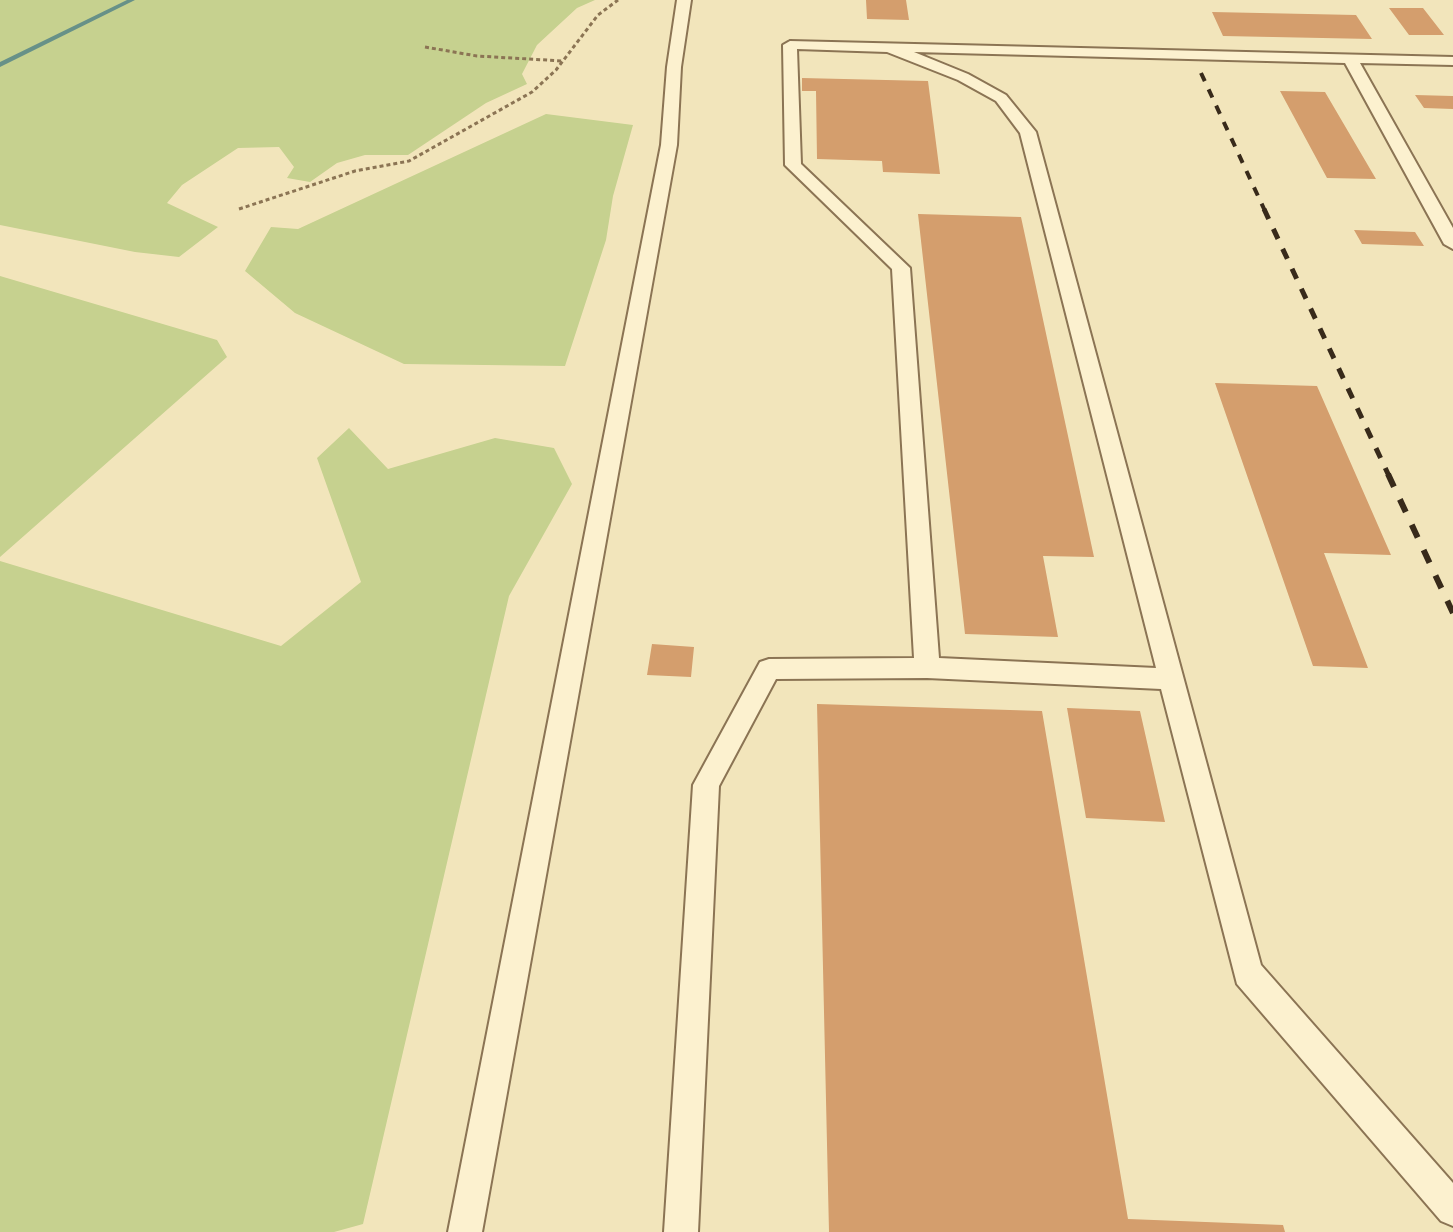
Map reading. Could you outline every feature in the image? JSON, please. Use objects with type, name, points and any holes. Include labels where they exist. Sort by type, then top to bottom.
[{"type":"lane","points":[[465,1232],[669,145],[674,67],[684,0]]},
{"type":"lane","points":[[927,668],[901,268],[793,165],[790,45],[1453,61]]},
{"type":"lane","points":[[891,48],[963,77],[1001,98],[1028,132],[1248,973],[1453,1209]]},
{"type":"lane","points":[[1350,59],[1453,244]]},
{"type":"lane","points":[[1430,203],[1453,203]]},
{"type":"lane","points":[[681,1232],[706,785],[769,669],[927,668],[1172,679]]},
{"type":"path","points":[[239,209],[355,171],[409,161],[532,92],[563,61],[598,15],[618,0]]},
{"type":"path","points":[[425,47],[477,56],[563,61]]},
{"type":"green space","points":[[0,0],[595,0],[577,8],[537,45],[522,74],[527,84],[486,103],[408,155],[365,155],[337,163],[310,182],[287,178],[294,167],[279,147],[238,148],[182,185],[167,203],[218,227],[179,257],[135,252],[0,225]]},
{"type":"green space","points":[[546,114],[633,125],[613,196],[606,240],[565,366],[404,364],[295,313],[245,271],[271,227],[298,229]]},
{"type":"green space","points":[[0,276],[217,340],[227,357],[0,557]]},
{"type":"green space","points":[[349,428],[388,469],[495,438],[554,448],[572,484],[509,596],[363,1224],[334,1232],[0,1232],[0,561],[281,646],[361,582],[317,458]]},
{"type":"building","points":[[866,0],[906,0],[909,20],[867,19]]},
{"type":"building","points":[[1389,8],[1423,8],[1444,35],[1409,35]]},
{"type":"building","points":[[1212,12],[1356,15],[1372,39],[1223,36]]},
{"type":"building","points":[[802,78],[928,81],[940,174],[883,172],[882,161],[817,159],[816,91],[802,91]]},
{"type":"building","points":[[1280,91],[1325,92],[1376,179],[1327,178]]},
{"type":"building","points":[[1415,95],[1453,96],[1453,109],[1424,108]]},
{"type":"building","points":[[918,214],[1021,217],[1094,557],[1043,556],[1058,637],[965,634]]},
{"type":"building","points":[[1354,230],[1415,232],[1424,246],[1362,244]]},
{"type":"building","points":[[1215,383],[1317,386],[1391,555],[1324,553],[1368,668],[1313,666]]},
{"type":"building","points":[[652,644],[694,647],[691,677],[647,675]]},
{"type":"building","points":[[817,704],[1042,711],[1128,1219],[1283,1225],[1285,1232],[829,1232]]},
{"type":"building","points":[[1067,708],[1140,711],[1165,822],[1086,818]]},
{"type":"waterway","points":[[0,65],[132,0]]},
{"type":"railway","points":[[1201,73],[1265,211]]},
{"type":"railway","points":[[1264,209],[1389,476]]},
{"type":"railway","points":[[1388,474],[1453,613]]}]
